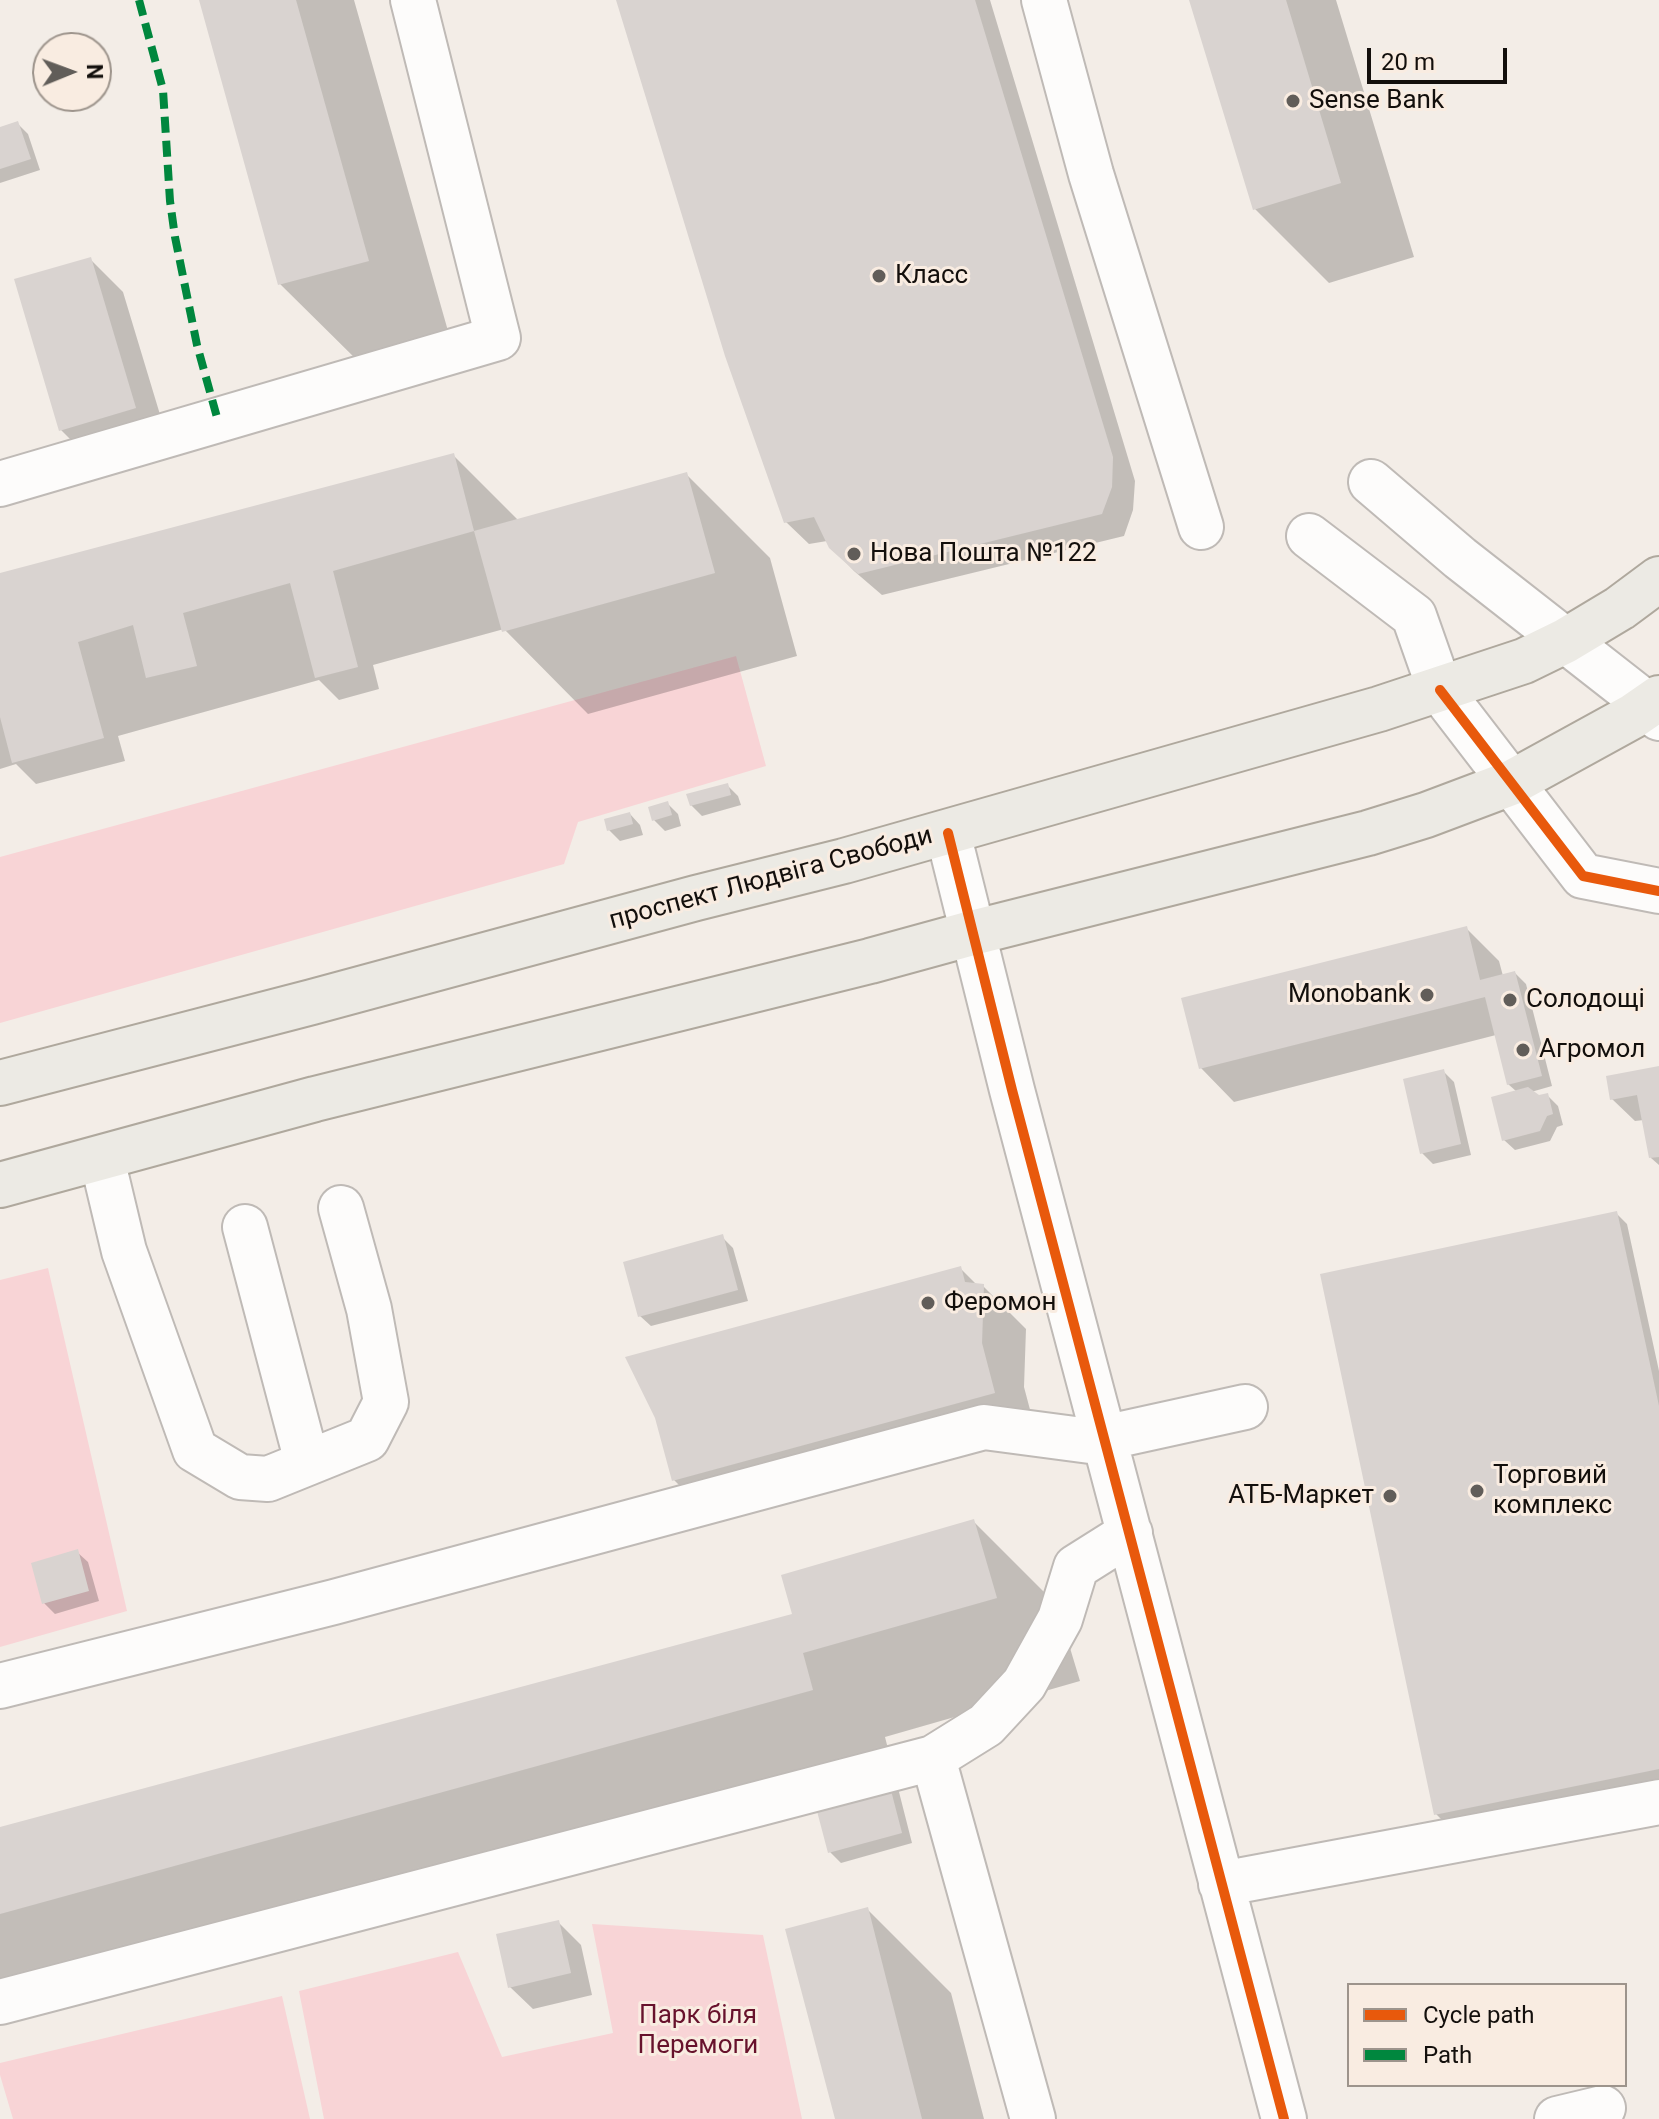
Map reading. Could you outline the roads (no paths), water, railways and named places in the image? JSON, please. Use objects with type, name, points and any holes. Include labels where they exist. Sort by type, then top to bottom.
[{"type":"main road","name":"проспект Людвіга Свободи","points":[[0,1083],[948,833],[1315,728],[1524,661],[1620,608],[1659,579]]},
{"type":"main road","points":[[0,1185],[315,1099],[1368,833],[1511,783],[1655,707]]},
{"type":"street","points":[[0,484],[498,338],[413,0]]},
{"type":"street","points":[[1044,0],[1091,174],[1201,527]]},
{"type":"street","points":[[1371,482],[1460,558],[1655,707]]},
{"type":"street","points":[[1309,536],[1414,616],[1440,690],[1583,876],[1659,891]]},
{"type":"street","points":[[948,833],[1284,2119]]},
{"type":"street","points":[[102,1159],[124,1251],[195,1450],[240,1477],[268,1479],[367,1439],[386,1402],[369,1309],[341,1208]]},
{"type":"street","points":[[245,1227],[307,1462]]},
{"type":"street","points":[[0,1686],[334,1602],[984,1427],[1090,1441],[1245,1407]]},
{"type":"street","points":[[0,2002],[933,1758],[986,1725],[1024,1684],[1060,1619],[1076,1567],[1130,1533]]},
{"type":"street","points":[[933,1758],[1033,2119]]},
{"type":"street","points":[[1221,1884],[1659,1802]]},
{"type":"street","points":[[1557,2119],[1603,2108]]},
{"type":"place","name":"Sense Bank","points":[[1293,101]]},
{"type":"place","name":"Класс","points":[[879,276]]},
{"type":"place","name":"Нова Пошта №122","points":[[854,554]]},
{"type":"place","name":"Monobank","points":[[1427,995]]},
{"type":"place","name":"Солодощі","points":[[1510,1000]]},
{"type":"place","name":"Агромол","points":[[1523,1050]]},
{"type":"place","name":"Феромон","points":[[928,1303]]},
{"type":"place","name":"Торговий комплекс","points":[[1477,1491]]},
{"type":"place","name":"АТБ-Маркет","points":[[1390,1496]]},
{"type":"park label","name":"Парк біля Перемоги","points":[[698,2031]]}]
